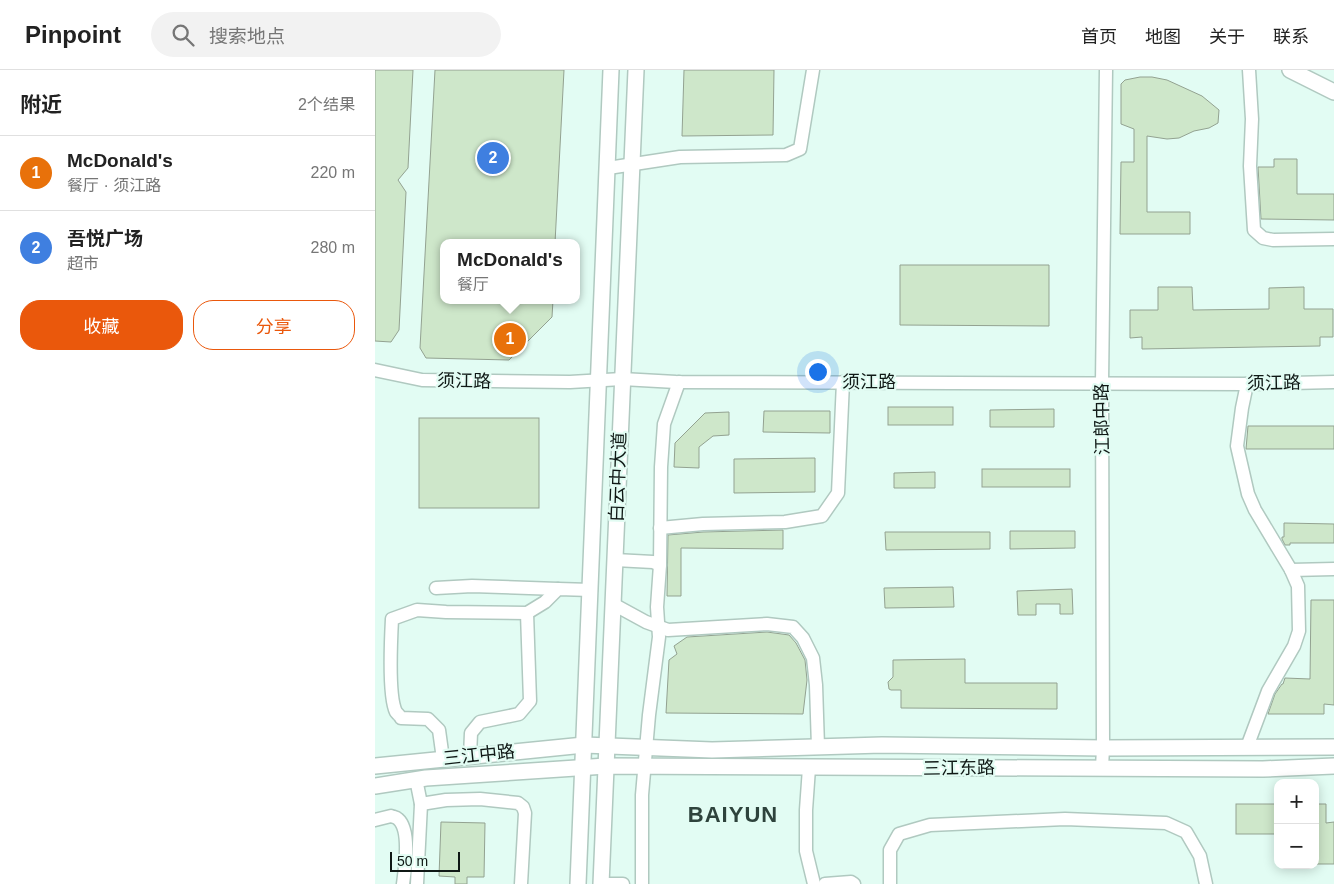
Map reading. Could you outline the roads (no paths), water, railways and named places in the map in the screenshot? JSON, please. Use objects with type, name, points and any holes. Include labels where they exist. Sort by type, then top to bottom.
[{"type":"main road","name":"白云中大道","points":[[579,884],[611,70]]},
{"type":"main road","name":"白云中大道","points":[[601,884],[636,70]]},
{"type":"main road","points":[[1290,70],[1334,92]]},
{"type":"main road","name":"三江东路","points":[[584,745],[712,750],[882,745],[1103,748],[1334,747]]},
{"type":"main road","name":"三江中路","points":[[375,766],[584,745]]},
{"type":"main road","name":"三江东路","points":[[583,769],[606,766],[1263,769],[1334,766]]},
{"type":"main road","name":"三江中路","points":[[375,786],[416,780],[583,769]]},
{"type":"street","points":[[607,168],[680,157],[786,155],[800,149],[813,70]]},
{"type":"street","name":"江郎中路","points":[[1102,768],[1101,382],[1106,70]]},
{"type":"street","points":[[1249,70],[1252,119],[1250,166],[1254,230],[1263,238],[1273,240],[1334,239]]},
{"type":"street","name":"须江路","points":[[375,370],[422,380],[571,382],[622,379],[679,382],[1247,384],[1334,382]]},
{"type":"street","points":[[642,884],[642,795],[658,627],[661,467],[664,424],[679,382]]},
{"type":"street","points":[[660,528],[703,524],[785,522],[822,516],[838,493],[843,382]]},
{"type":"street","points":[[1247,384],[1241,408],[1237,446],[1248,494],[1298,586],[1299,631],[1294,646],[1267,691],[1247,747]]},
{"type":"street","points":[[615,560],[653,562],[660,566]]},
{"type":"street","points":[[1291,570],[1334,569]]},
{"type":"street","points":[[436,588],[472,586],[591,590]]},
{"type":"street","points":[[443,759],[439,730],[427,719],[401,718],[396,712],[393,700],[392,619],[417,610],[527,613],[545,602],[558,589]]},
{"type":"street","points":[[613,604],[667,630],[767,624],[793,627],[803,638],[813,658],[818,747]]},
{"type":"street","points":[[471,756],[471,733],[481,722],[519,714],[529,701],[527,613]]},
{"type":"street","points":[[809,768],[806,851],[814,884]]},
{"type":"street","points":[[416,780],[421,804],[417,884]]},
{"type":"street","points":[[421,804],[446,800],[480,799],[518,803],[525,813],[521,884]]},
{"type":"street","points":[[375,820],[391,816],[399,819],[404,830],[406,841],[403,884]]},
{"type":"street","points":[[890,884],[890,850],[899,834],[930,824],[1065,819],[1166,823],[1186,832],[1200,856],[1206,884]]},
{"type":"street","points":[[825,884],[851,882],[854,884]]},
{"type":"street","points":[[601,884],[623,884]]},
{"type":"place","name":"吾悦广场","points":[[493,158]]},
{"type":"place","name":"McDonald's","points":[[510,339]]},
{"type":"district","name":"BAIYUN","points":[[733,814]]}]
